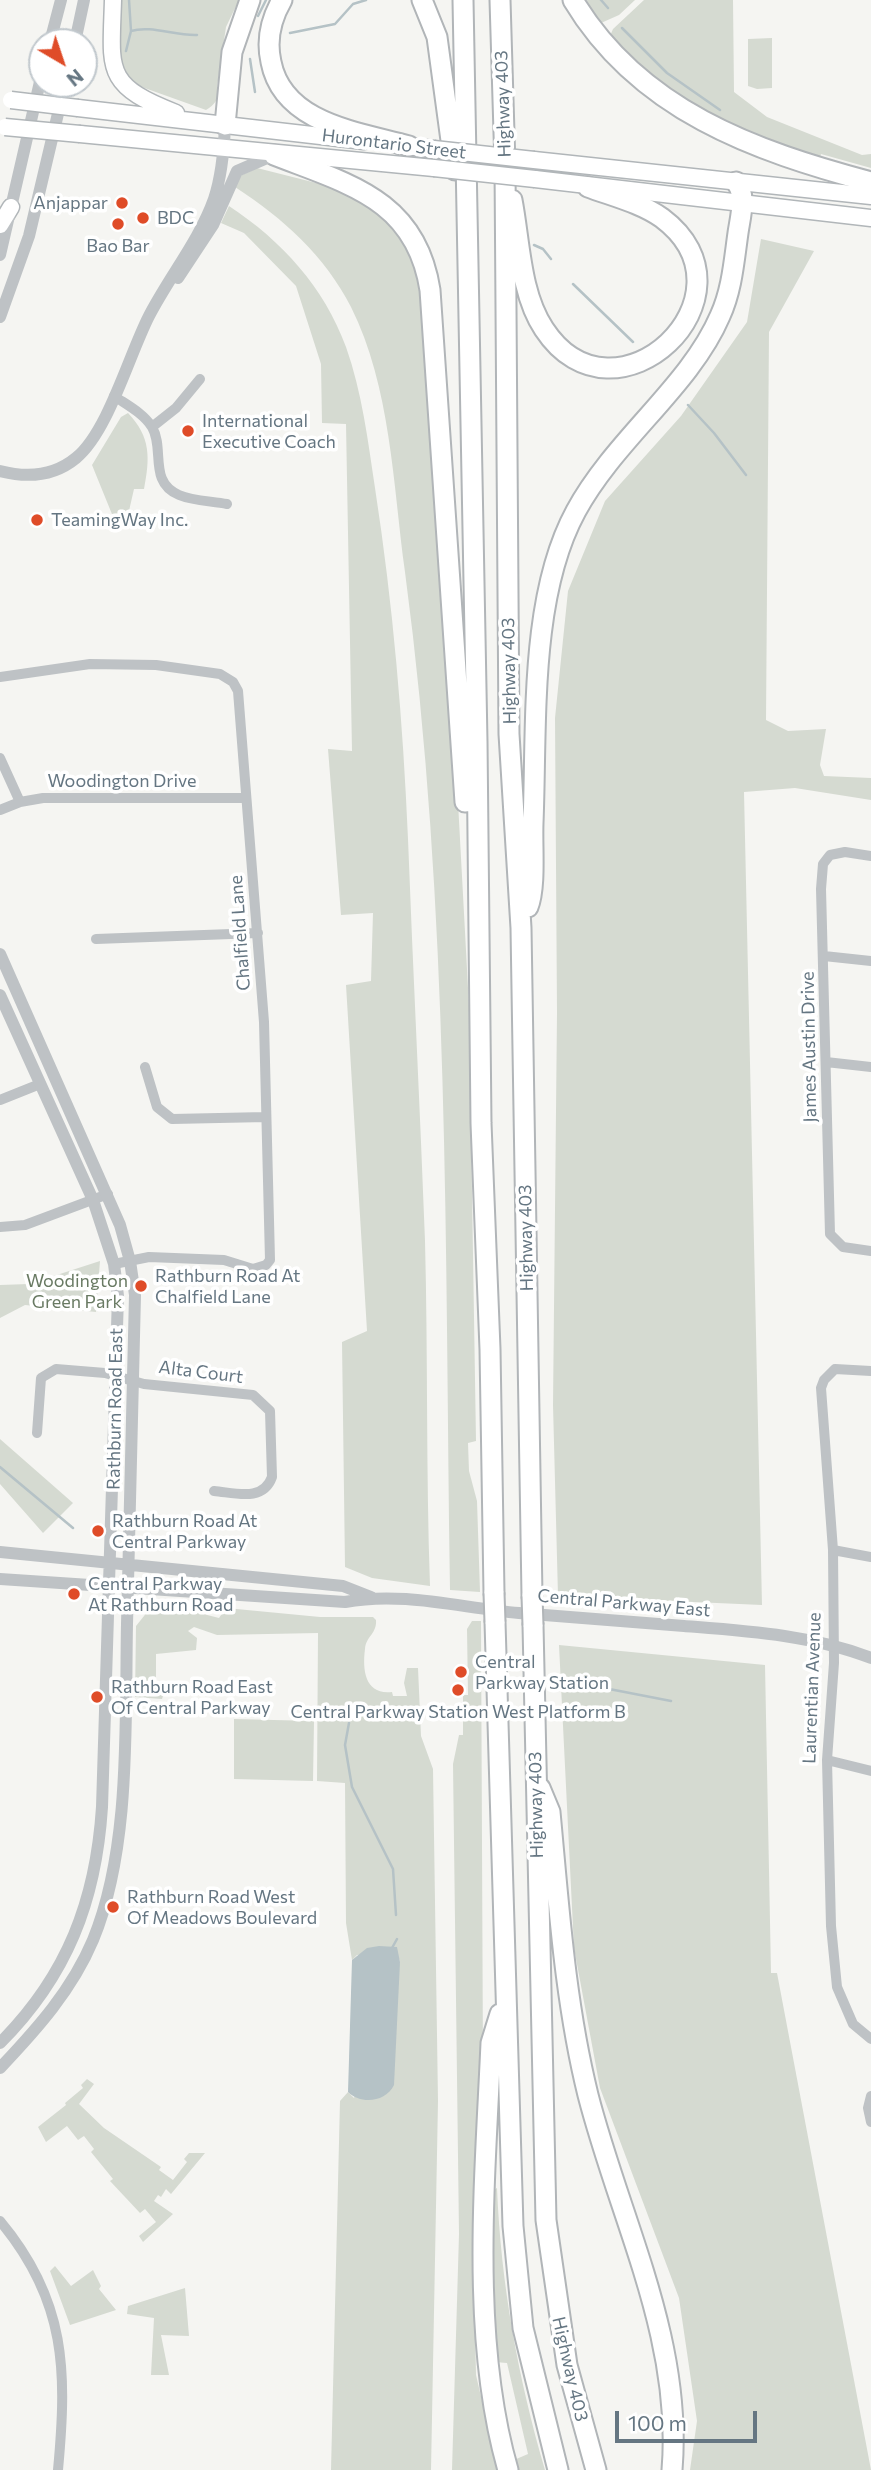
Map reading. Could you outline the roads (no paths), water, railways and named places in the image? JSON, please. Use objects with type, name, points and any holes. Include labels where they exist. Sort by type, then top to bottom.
[{"type":"highway","points":[[225,125],[232,52],[250,0]]},
{"type":"highway","points":[[282,0],[271,25],[269,51],[274,73],[288,97],[299,107],[330,124],[409,146]]},
{"type":"highway","points":[[422,0],[437,37],[457,187],[466,212]]},
{"type":"highway","name":"Highway 403","points":[[463,0],[481,1123],[491,1349],[494,1593],[510,2176],[517,2278],[528,2352],[558,2470]]},
{"type":"highway","name":"Highway 403","points":[[500,0],[505,166],[509,734],[521,928],[535,1777],[546,2220],[567,2365],[596,2470]]},
{"type":"highway","points":[[573,0],[618,60],[669,103],[764,150],[871,182]]},
{"type":"highway","points":[[274,155],[373,196],[398,218],[421,254],[431,310],[466,821],[479,868]]},
{"type":"highway","points":[[505,166],[528,288],[544,328],[566,351],[588,363],[615,367],[635,364],[668,346],[685,325],[695,295],[694,268],[680,237],[660,217],[588,187]]},
{"type":"highway","points":[[521,928],[530,901],[541,633],[550,578],[567,528],[586,493],[620,445],[688,368],[715,328],[729,288],[742,202],[742,192],[736,182]]},
{"type":"highway","points":[[535,1777],[550,1812],[565,1971],[588,2094],[661,2330],[672,2406],[672,2470]]},
{"type":"highway","points":[[506,1993],[491,2043],[484,2225],[488,2373],[508,2470]]},
{"type":"main road","points":[[113,0],[110,51],[115,72],[123,83],[146,101],[198,121]]},
{"type":"main road","name":"Hurontario Street","points":[[6,99],[871,196]]},
{"type":"main road","name":"Hurontario Street","points":[[3,127],[274,155],[434,168],[871,218]]},
{"type":"main road","points":[[0,225],[11,207]]},
{"type":"street","points":[[54,28],[61,0]]},
{"type":"street","points":[[78,28],[85,0]]},
{"type":"street","points":[[0,255],[36,98]]},
{"type":"street","points":[[0,317],[29,236],[62,98]]},
{"type":"street","points":[[0,471],[29,477],[64,466],[84,450],[114,396],[146,323],[167,288],[181,276],[198,252],[225,181],[225,125]]},
{"type":"street","points":[[225,181],[243,166],[274,155]]},
{"type":"street","points":[[152,427],[176,408],[200,379]]},
{"type":"street","points":[[114,396],[137,411],[152,427],[158,468],[165,485],[179,495],[227,504]]},
{"type":"street","name":"Chalfield Lane","points":[[0,677],[90,664],[156,665],[228,677],[238,691],[264,1022],[271,1252],[266,1265],[253,1269],[224,1261],[149,1257],[114,1264]]},
{"type":"street","points":[[0,758],[20,802]]},
{"type":"street","name":"Woodington Drive","points":[[0,810],[20,802],[43,798],[246,798]]},
{"type":"street","name":"James Austin Drive","points":[[871,856],[845,852],[830,855],[823,864],[821,889],[830,1234],[843,1247],[871,1251]]},
{"type":"street","points":[[96,939],[258,933]]},
{"type":"street","name":"Rathburn Road East","points":[[0,954],[108,1194],[130,1261],[135,1295],[121,1807],[114,1869],[104,1909],[87,1952],[57,2004],[0,2068]]},
{"type":"street","points":[[824,956],[871,961]]},
{"type":"street","name":"Rathburn Road East","points":[[0,995],[93,1200],[114,1264],[117,1297],[102,1807],[97,1868],[75,1936],[58,1969],[36,2002],[0,2043]]},
{"type":"street","points":[[826,1062],[871,1067]]},
{"type":"street","points":[[145,1067],[158,1107],[172,1119],[265,1117]]},
{"type":"street","points":[[0,1100],[40,1084]]},
{"type":"street","points":[[0,1227],[25,1225],[108,1194]]},
{"type":"street","name":"Alta Court","points":[[37,1433],[38,1388],[41,1378],[57,1369],[253,1395],[270,1411],[272,1477],[268,1487],[260,1493],[250,1494],[214,1491]]},
{"type":"street","name":"Laurentian Avenue","points":[[871,1371],[835,1369],[824,1380],[821,1388],[832,1550],[833,1645],[827,1760],[831,1926],[837,1987],[853,2024],[871,2039]]},
{"type":"street","points":[[832,1550],[871,1557]]},
{"type":"street","name":"Central Parkway East","points":[[0,1552],[343,1586],[372,1597]]},
{"type":"street","name":"Central Parkway East","points":[[0,1579],[345,1602],[372,1597],[744,1630],[833,1645],[871,1658]]},
{"type":"street","points":[[827,1760],[871,1771]]},
{"type":"street","points":[[871,2096],[868,2108],[871,2122]]},
{"type":"street","points":[[0,2221],[17,2242],[42,2285],[56,2330],[62,2360],[64,2415],[58,2470]]},
{"type":"waterway","points":[[126,51],[131,31],[129,0]]},
{"type":"waterway","points":[[258,16],[266,0]]},
{"type":"waterway","points":[[290,33],[335,24],[353,4],[366,0]]},
{"type":"waterway","points":[[601,0],[608,8]]},
{"type":"waterway","points":[[622,28],[667,73],[720,110]]},
{"type":"waterway","points":[[131,31],[147,29],[197,35]]},
{"type":"waterway","points":[[250,59],[255,92]]},
{"type":"waterway","points":[[534,245],[543,249],[551,259]]},
{"type":"waterway","points":[[573,284],[633,342]]},
{"type":"waterway","points":[[688,405],[714,433],[746,475]]},
{"type":"waterway","points":[[0,1467],[73,1528]]},
{"type":"waterway","points":[[568,1681],[671,1701]]},
{"type":"waterway","points":[[349,1723],[345,1745],[352,1787],[393,1869],[396,1915]]},
{"type":"waterway","points":[[392,1948],[397,1939]]},
{"type":"place","name":"Anjappar","points":[[122,203]]},
{"type":"place","name":"BDC","points":[[143,218]]},
{"type":"place","name":"Bao Bar","points":[[118,224]]},
{"type":"place","name":"International Executive Coach","points":[[188,431]]},
{"type":"place","name":"TeamingWay Inc.","points":[[37,520]]},
{"type":"place","name":"Rathburn Road At Chalfield Lane","points":[[141,1286]]},
{"type":"place","name":"Rathburn Road At Central Parkway","points":[[98,1531]]},
{"type":"place","name":"Central Parkway At Rathburn Road","points":[[74,1594]]},
{"type":"place","name":"Central Parkway Station","points":[[461,1672]]},
{"type":"place","name":"Central Parkway Station West Platform B","points":[[458,1690]]},
{"type":"place","name":"Rathburn Road East Of Central Parkway","points":[[97,1697]]},
{"type":"place","name":"Rathburn Road West Of Meadows Boulevard","points":[[113,1907]]},
{"type":"park label","name":"Woodington Green Park","points":[[77,1291]]}]
